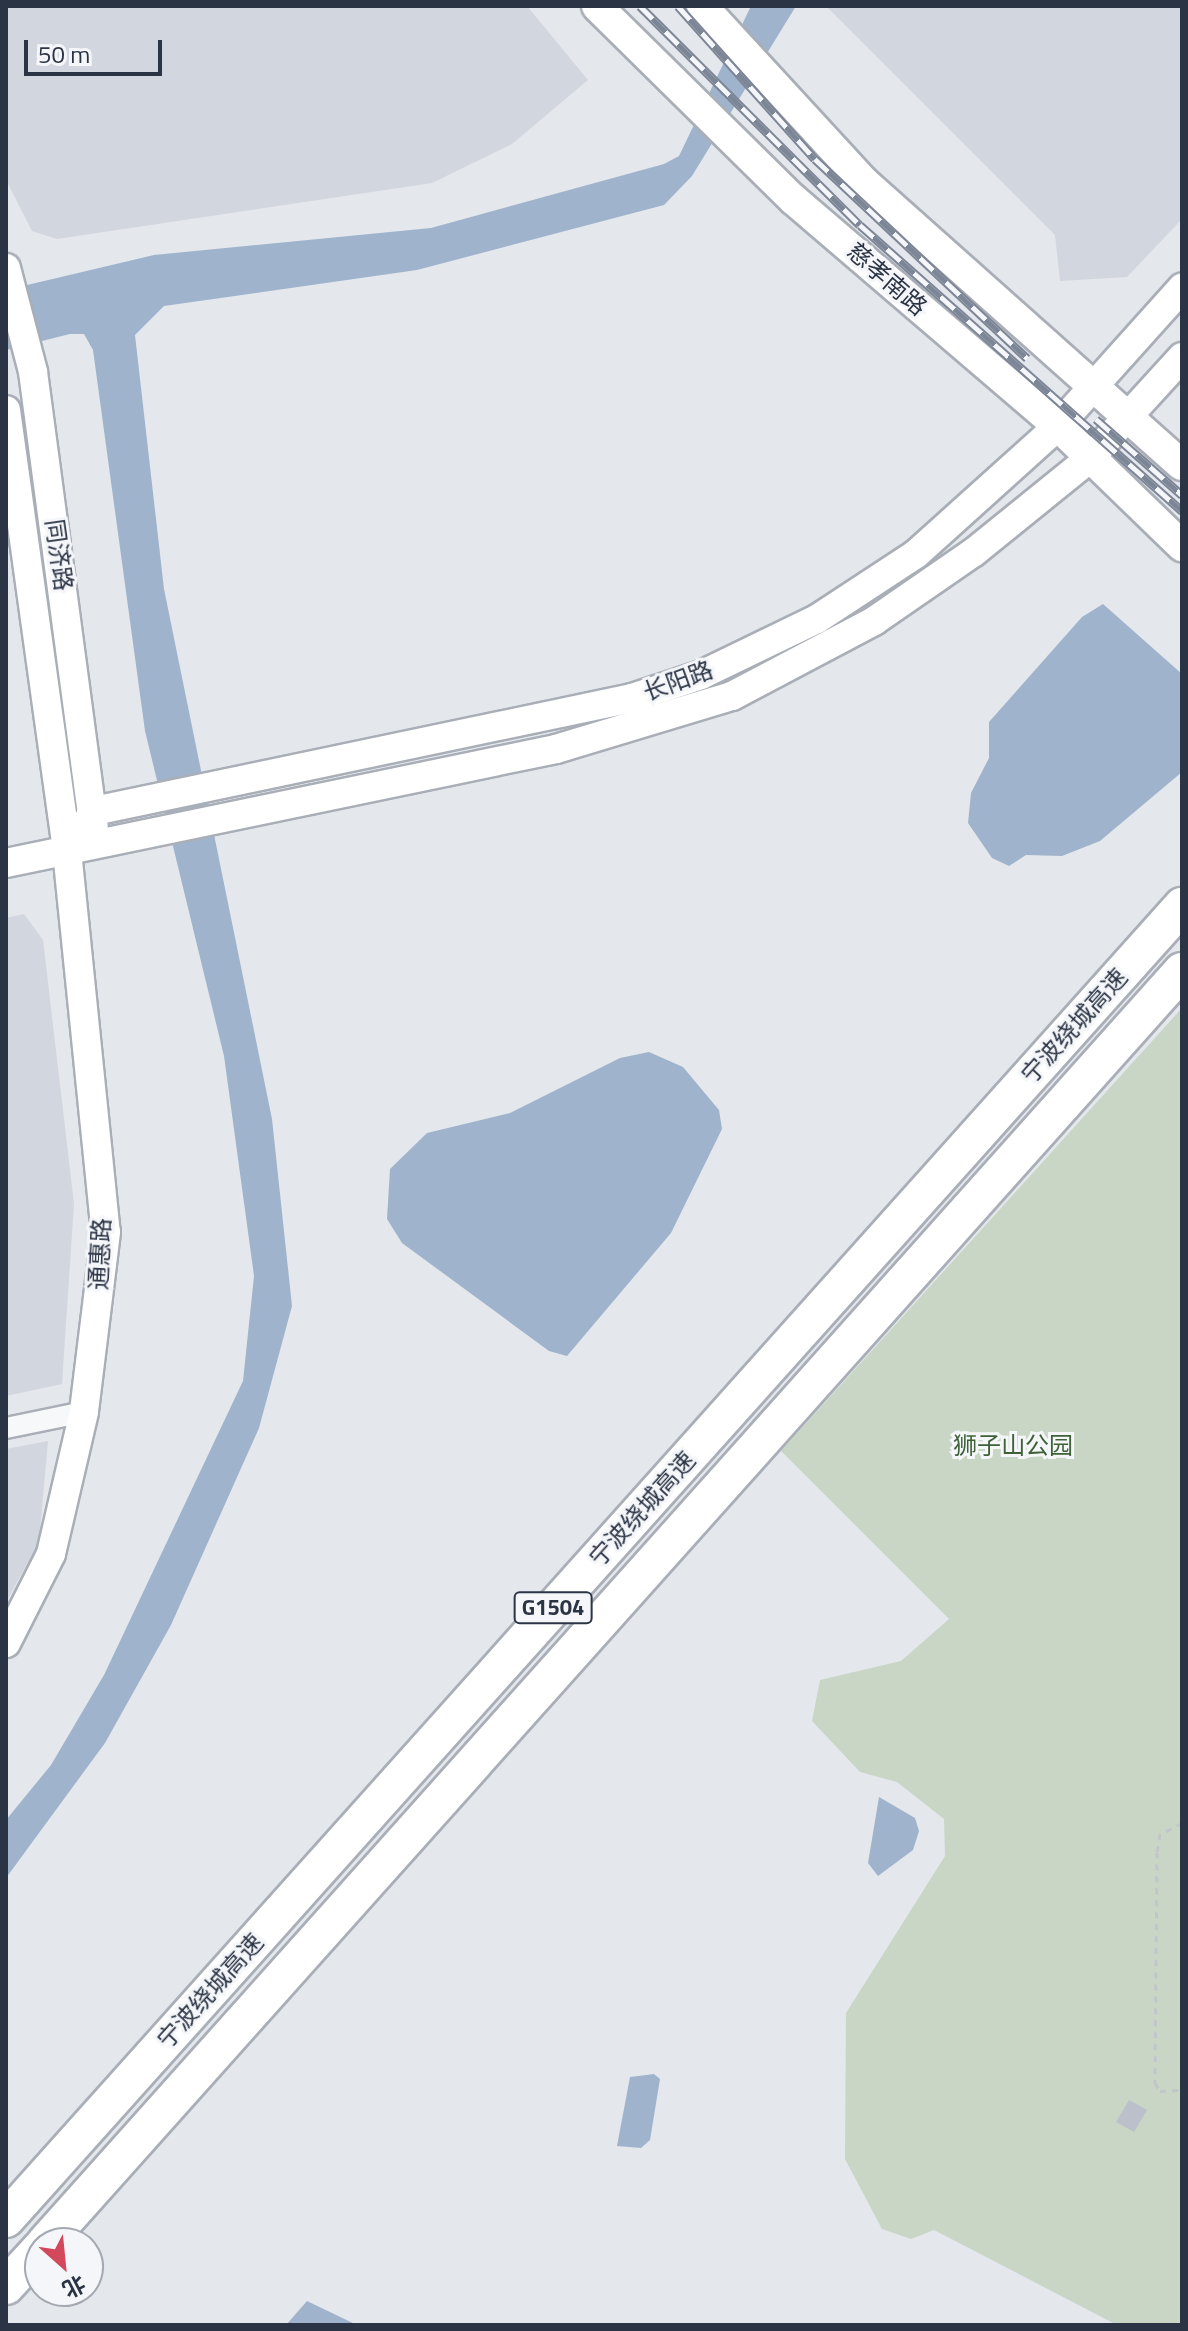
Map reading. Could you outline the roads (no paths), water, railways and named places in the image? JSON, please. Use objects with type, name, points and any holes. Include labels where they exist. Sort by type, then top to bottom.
[{"type":"highway","name":"宁波绕城高速","points":[[6,2219],[1182,906]]},
{"type":"highway","name":"宁波绕城高速","points":[[59,2227],[1182,971]]},
{"type":"highway","points":[[6,2286],[24,2266]]},
{"type":"main road","name":"慈孝南路","points":[[597,6],[740,148],[1058,426],[1182,546]]},
{"type":"main road","points":[[711,16],[865,183],[1182,465]]},
{"type":"main road","name":"同济路","points":[[6,268],[28,350],[94,811]]},
{"type":"main road","name":"长阳路","points":[[94,811],[632,698],[701,675],[817,619],[916,554],[1058,426],[1182,288]]},
{"type":"main road","name":"长阳路","points":[[6,863],[556,749],[732,696],[874,621],[1089,459],[1182,357]]},
{"type":"main road","name":"同济路","points":[[6,410],[81,848]]},
{"type":"main road","points":[[81,848],[94,811]]},
{"type":"main road","name":"通惠路","points":[[6,1643],[51,1554],[84,1412],[106,1232],[81,848]]},
{"type":"street","points":[[6,1428],[84,1412]]},
{"type":"water","points":[[751,6],[796,6],[692,176],[664,205],[417,270],[164,306],[135,335],[164,589],[272,1119],[292,1306],[259,1428],[171,1625],[105,1743],[6,1878],[6,1820],[51,1765],[104,1675],[243,1381],[254,1276],[224,1056],[145,731],[93,350],[84,334],[70,334],[6,350],[6,290],[154,255],[431,228],[664,164],[679,156]]},
{"type":"water","points":[[1103,604],[1182,674],[1182,772],[1100,841],[1062,856],[1026,855],[1009,866],[992,858],[968,823],[971,793],[989,758],[989,722],[1082,617]]},
{"type":"water","points":[[649,1052],[683,1067],[719,1110],[722,1129],[671,1233],[567,1356],[549,1351],[402,1243],[387,1219],[390,1169],[427,1133],[510,1113],[620,1058]]},
{"type":"water","points":[[879,1797],[915,1818],[919,1831],[913,1850],[878,1876],[868,1863]]},
{"type":"water","points":[[654,2074],[660,2079],[650,2140],[641,2148],[617,2146],[630,2077]]},
{"type":"water","points":[[307,2301],[357,2325],[286,2325]]},
{"type":"railway","points":[[640,6],[860,225],[1182,511]]},
{"type":"railway","points":[[678,6],[815,159],[1027,358]]},
{"type":"railway","points":[[1096,419],[1182,495]]},
{"type":"park label","name":"狮子山公园","points":[[1013,1446]]}]
